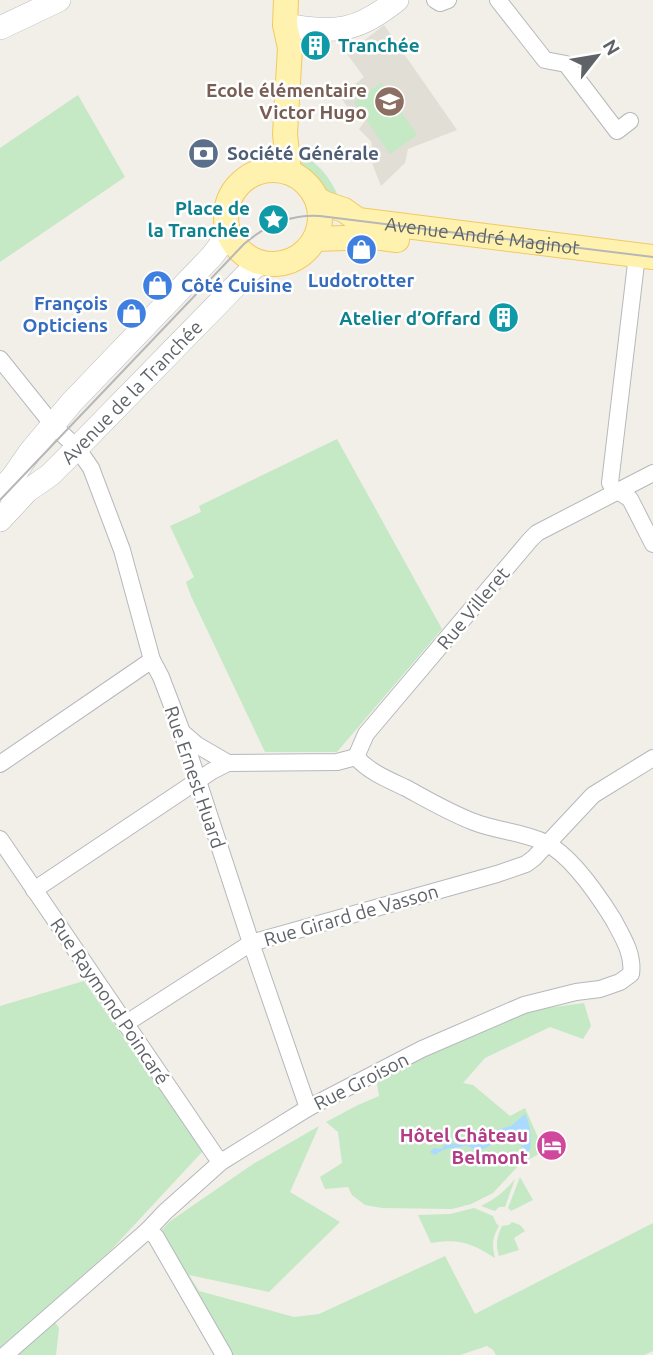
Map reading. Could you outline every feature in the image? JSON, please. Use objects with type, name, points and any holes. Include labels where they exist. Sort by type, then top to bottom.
[{"type":"main road","points":[[0,28],[60,0]]},
{"type":"main road","points":[[286,0],[285,25],[290,48],[285,134],[289,172]]},
{"type":"main road","points":[[285,25],[344,29],[368,20],[397,0]]},
{"type":"main road","points":[[262,170],[270,149],[272,133],[275,48],[285,25]]},
{"type":"main road","points":[[262,170],[289,172],[308,186],[317,199],[320,220],[314,239],[303,253],[288,262],[262,263],[244,255],[231,241],[225,220],[229,198],[242,180],[262,170]]},
{"type":"main road","name":"Avenue André Maginot","points":[[317,199],[345,209],[358,220],[645,263]]},
{"type":"main road","name":"Avenue de la Tranchée","points":[[0,491],[72,402],[212,256],[227,232]]},
{"type":"main road","name":"Avenue André Maginot","points":[[314,239],[374,237],[645,263]]},
{"type":"main road","name":"Avenue de la Tranchée","points":[[0,520],[27,491],[50,475],[77,448],[230,290],[254,267],[262,263]]},
{"type":"street","points":[[435,0],[440,3],[448,0]]},
{"type":"street","points":[[498,0],[545,60],[566,64],[617,131],[630,121]]},
{"type":"street","points":[[645,263],[610,483],[630,499],[653,544]]},
{"type":"street","name":"Rue Ernest Huard","points":[[0,359],[53,425],[77,448],[91,468],[106,504],[122,550],[152,660],[182,732],[308,1108]]},
{"type":"street","name":"Rue Villeret","points":[[356,757],[366,734],[537,533],[653,473]]},
{"type":"street","points":[[0,764],[152,660]]},
{"type":"street","points":[[182,732],[197,745],[228,762],[337,762],[356,757],[378,774],[455,814],[546,844]]},
{"type":"street","name":"Rue Girard de Vasson","points":[[125,1024],[251,943],[526,864],[593,795],[651,759]]},
{"type":"street","points":[[34,890],[228,762]]},
{"type":"street","name":"Rue Raymond Poincaré","points":[[0,839],[221,1162]]},
{"type":"street","name":"Rue Groison","points":[[5,1355],[221,1162],[308,1108],[422,1049],[524,1005],[600,989],[620,982],[631,974],[631,957],[608,912],[587,881],[568,860],[546,844]]},
{"type":"street","points":[[148,1230],[156,1237],[224,1355]]},
{"type":"shaded area","name":"Ecole élémentaire Victor Hugo","points":[[384,25],[457,130],[408,149],[405,163],[381,186],[372,163],[375,162],[371,141],[359,129],[365,121],[346,105],[340,96],[364,77],[347,54]]},
{"type":"green space","points":[[381,83],[417,135],[390,154],[354,102]]},
{"type":"green space","points":[[78,95],[125,177],[0,262],[0,148]]},
{"type":"green space","points":[[293,148],[320,168],[338,196],[323,195],[302,167]]},
{"type":"green space","points":[[337,439],[442,629],[337,752],[265,752],[191,596],[186,582],[194,577],[170,526],[201,512],[199,506]]},
{"type":"green space","points":[[84,981],[203,1151],[110,1251],[0,1348],[0,1006]]},
{"type":"green space","points":[[584,1003],[591,1026],[583,1039],[550,1027],[485,1058],[463,1083],[473,1085],[510,1116],[525,1108],[544,1151],[519,1165],[493,1193],[471,1204],[452,1209],[382,1208],[365,1205],[352,1195],[348,1187],[325,1189],[320,1177],[342,1163],[338,1132],[326,1122],[379,1096],[377,1083],[407,1065],[525,1011]]},
{"type":"green space","points":[[319,1126],[290,1192],[340,1222],[269,1292],[189,1275],[199,1291],[294,1317],[319,1314],[445,1256],[475,1314],[653,1223],[653,1351],[644,1355],[496,1355],[487,1346],[460,1355],[229,1355],[160,1232],[169,1222],[253,1164]]},
{"type":"green space","points":[[520,1177],[533,1200],[511,1211],[508,1208]]},
{"type":"green space","points":[[515,1179],[505,1207],[499,1207],[495,1211],[481,1206],[491,1201]]},
{"type":"green space","points":[[474,1208],[493,1216],[499,1226],[493,1242],[495,1258],[464,1243],[431,1243],[418,1215],[450,1214]]},
{"type":"green space","points":[[512,1222],[525,1231],[514,1238],[519,1250],[499,1256],[497,1245],[500,1230],[502,1226]]},
{"type":"green space","points":[[55,1322],[59,1328],[56,1355],[17,1355]]},
{"type":"water","points":[[525,1114],[531,1135],[527,1153],[515,1131],[481,1150],[466,1145],[435,1155],[430,1152],[434,1148],[441,1149],[446,1144],[465,1143],[485,1133],[511,1126]]},
{"type":"tram line","points":[[0,500],[244,244],[279,222],[320,216],[653,257]]},
{"type":"place","name":"Tranchée","points":[[315,45]]},
{"type":"place","name":"Ecole élémentaire Victor Hugo","points":[[390,101]]},
{"type":"place","name":"Société Générale","points":[[204,153]]},
{"type":"place","name":"Place de la Tranchée","points":[[273,219]]},
{"type":"place","name":"Ludotrotter","points":[[361,249]]},
{"type":"place","name":"Côté Cuisine","points":[[158,285]]},
{"type":"place","name":"François Opticiens","points":[[131,314]]},
{"type":"place","name":"Atelier d’Offard","points":[[504,318]]},
{"type":"place","name":"Hôtel Château Belmont","points":[[551,1146]]}]
